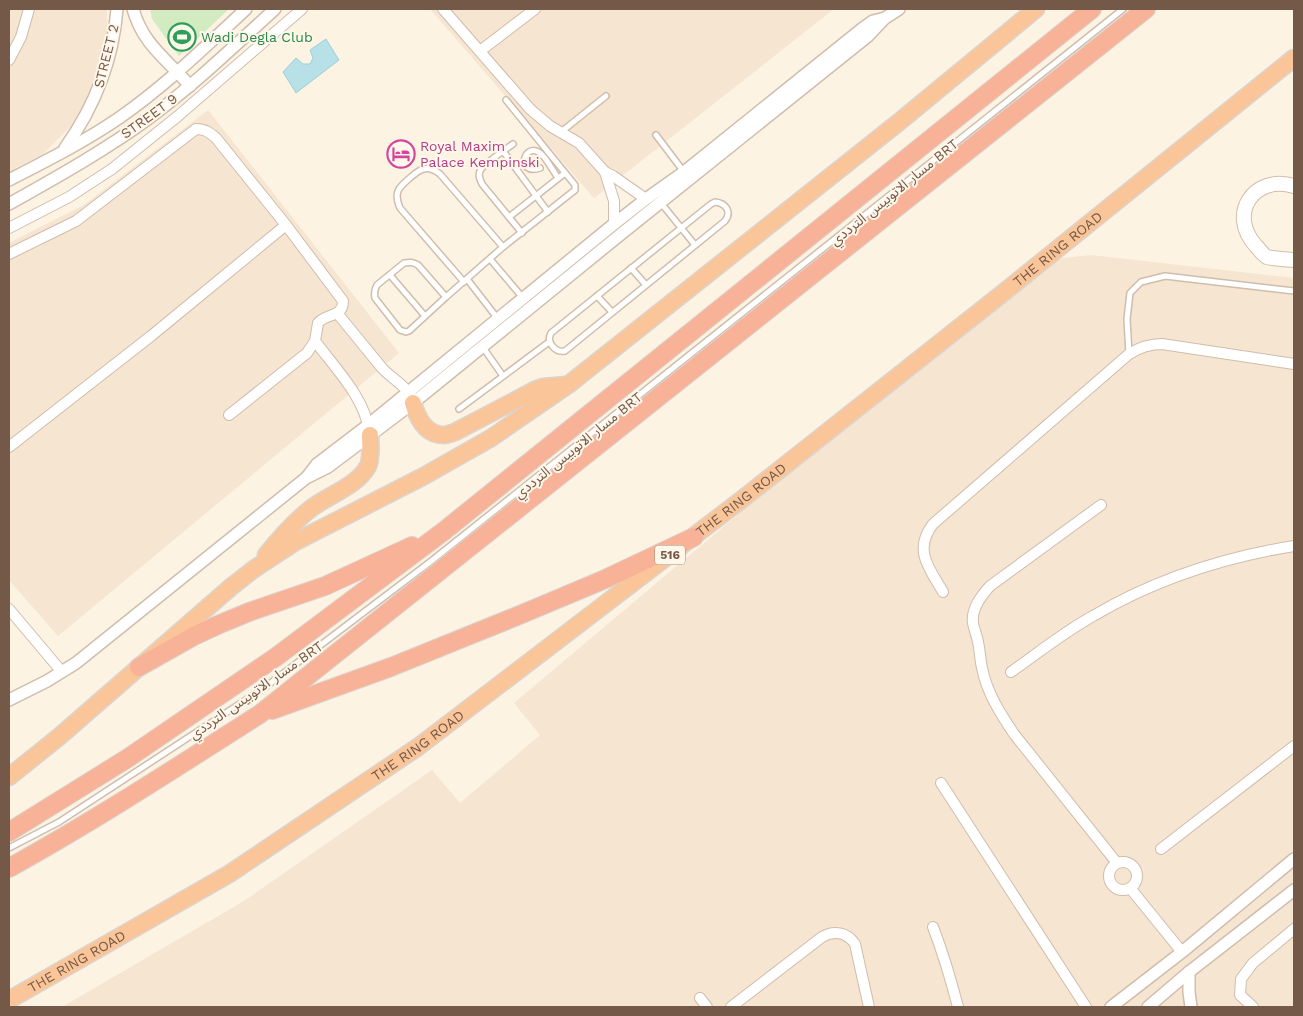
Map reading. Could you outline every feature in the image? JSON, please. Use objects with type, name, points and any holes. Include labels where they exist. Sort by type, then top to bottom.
[{"type":"highway","points":[[9,777],[60,736],[254,570],[295,542],[424,476],[491,438],[568,385],[899,122],[1036,9]]},
{"type":"highway","points":[[9,832],[128,758],[276,657],[444,531],[1092,9]]},
{"type":"highway","name":"516","points":[[9,868],[38,852],[260,714],[1146,9]]},
{"type":"highway","name":"THE RING ROAD","points":[[9,1000],[228,874],[418,747],[694,537],[1003,293],[1294,58]]},
{"type":"highway","points":[[411,397],[416,413],[426,428],[443,435],[455,432],[535,390],[544,387],[568,385]]},
{"type":"highway","points":[[254,570],[281,537],[310,509],[352,483],[364,472],[369,464],[371,455],[369,430]]},
{"type":"highway","points":[[139,667],[194,636],[220,624],[325,586],[444,531]]},
{"type":"highway","name":"516","points":[[260,714],[392,667],[522,614],[603,580],[694,537]]},
{"type":"main road","points":[[1294,186],[1277,184],[1263,186],[1252,195],[1245,207],[1244,222],[1245,230],[1266,257],[1294,260]]},
{"type":"street","points":[[9,60],[21,37],[29,9]]},
{"type":"street","name":"STREET 2","points":[[61,154],[79,128],[94,101],[105,71],[117,9]]},
{"type":"street","name":"STREET 2","points":[[133,9],[152,47],[190,86]]},
{"type":"street","name":"STREET 9","points":[[9,180],[61,154],[118,119],[178,72],[246,9]]},
{"type":"street","name":"STREET 9","points":[[9,204],[90,158],[146,121],[190,86],[275,9]]},
{"type":"street","points":[[9,228],[69,197],[112,169],[178,116],[302,9]]},
{"type":"street","points":[[443,9],[530,109],[550,126],[579,143],[605,172],[646,199]]},
{"type":"street","points":[[480,52],[535,9]]},
{"type":"street","points":[[411,397],[523,298],[617,229],[661,202],[868,36],[885,18],[899,9]]},
{"type":"street","points":[[9,700],[62,672],[88,654],[306,478],[328,467],[369,430],[411,397],[482,346],[617,229],[646,199],[684,172],[863,28],[874,21],[885,18]]},
{"type":"street","points":[[9,44],[21,37]]},
{"type":"street","points":[[9,254],[76,221],[196,129],[210,132],[286,225],[342,298],[344,304],[341,310],[318,323],[315,342],[308,353],[229,415]]},
{"type":"street","points":[[605,172],[614,200],[617,229]]},
{"type":"street","points":[[9,447],[151,336],[286,225]]},
{"type":"street","points":[[337,312],[388,375],[411,397]]},
{"type":"street","points":[[315,342],[358,398],[369,430]]},
{"type":"street","points":[[943,592],[927,565],[923,550],[926,536],[933,524],[1129,354],[1142,347],[1162,344],[1294,364]]},
{"type":"street","points":[[1102,505],[990,586],[980,598],[972,618],[985,680],[1000,713],[1040,768],[1116,863]]},
{"type":"street","points":[[1011,672],[1069,630],[1147,588],[1233,559],[1294,546]]},
{"type":"street","points":[[9,609],[62,672]]},
{"type":"street","points":[[1161,849],[1294,746]]},
{"type":"street","points":[[941,783],[1086,1007]]},
{"type":"street","points":[[1111,1007],[1182,952],[1294,859]]},
{"type":"street","points":[[1127,862],[1135,869],[1136,880],[1130,888],[1124,890],[1117,889],[1110,881],[1110,871],[1116,863],[1127,862]]},
{"type":"street","points":[[1130,888],[1182,952]]},
{"type":"street","points":[[1148,1007],[1189,972],[1294,890]]},
{"type":"street","points":[[933,927],[946,963],[958,1007]]},
{"type":"street","points":[[1253,1007],[1240,995],[1241,979],[1253,963],[1294,930]]},
{"type":"street","points":[[731,1007],[822,937],[835,932],[849,936],[855,944],[869,1007]]},
{"type":"street","points":[[1189,972],[1188,992],[1192,1007]]},
{"type":"street","points":[[700,998],[707,1007]]},
{"type":"lane","name":"مسار الاتوبيس الترددي BRT","points":[[9,848],[67,816],[264,688],[453,544],[1123,9]]},
{"type":"lane","points":[[561,132],[606,96]]},
{"type":"lane","points":[[446,297],[418,265],[409,262],[404,263],[390,275],[375,289],[374,294],[375,298],[400,330],[409,331],[465,280],[575,190],[575,185],[506,100]]},
{"type":"lane","points":[[656,135],[684,172]]},
{"type":"lane","points":[[513,144],[484,166],[479,178],[522,233]]},
{"type":"lane","points":[[540,168],[534,170],[528,168],[524,162],[524,156],[529,151],[535,150],[541,153],[558,178]]},
{"type":"lane","points":[[503,151],[548,212]]},
{"type":"lane","points":[[498,319],[400,208],[397,201],[399,187],[418,171],[425,168],[433,169],[440,174],[503,248]]},
{"type":"lane","points":[[510,217],[565,173]]},
{"type":"lane","points":[[661,202],[695,245]]},
{"type":"lane","points":[[715,202],[724,204],[728,208],[728,218],[725,221],[565,351],[559,352],[556,350],[549,342],[549,335],[551,333],[681,228],[715,202]]},
{"type":"lane","points":[[490,259],[523,298]]},
{"type":"lane","points":[[632,268],[646,285]]},
{"type":"lane","points":[[390,275],[425,316]]},
{"type":"lane","points":[[1129,354],[1127,319],[1130,293],[1140,282],[1165,276],[1294,291]]},
{"type":"lane","points":[[597,296],[612,312]]},
{"type":"lane","points":[[459,409],[549,342]]},
{"type":"lane","points":[[482,346],[503,376]]},
{"type":"shaded area","points":[[9,9],[107,9],[107,35],[94,83],[76,121],[42,155],[9,171]]},
{"type":"shaded area","points":[[430,9],[834,9],[594,198]]},
{"type":"shaded area","points":[[208,110],[399,353],[58,636],[9,580],[9,243],[84,205]]},
{"type":"shaded area","points":[[1091,255],[1294,278],[1294,1007],[62,1007],[244,901],[432,770],[460,803],[540,735],[514,703],[1013,283],[1049,262],[1063,258]]},
{"type":"green space","name":"Wadi Degla Club","points":[[150,9],[229,9],[179,56],[152,19]]},
{"type":"water","points":[[326,39],[339,60],[296,93],[283,72],[296,58],[303,64],[310,64],[313,58],[310,50]]},
{"type":"place","name":"Wadi Degla Club","points":[[182,37]]},
{"type":"place","name":"Royal Maxim Palace Kempinski","points":[[401,154]]}]
